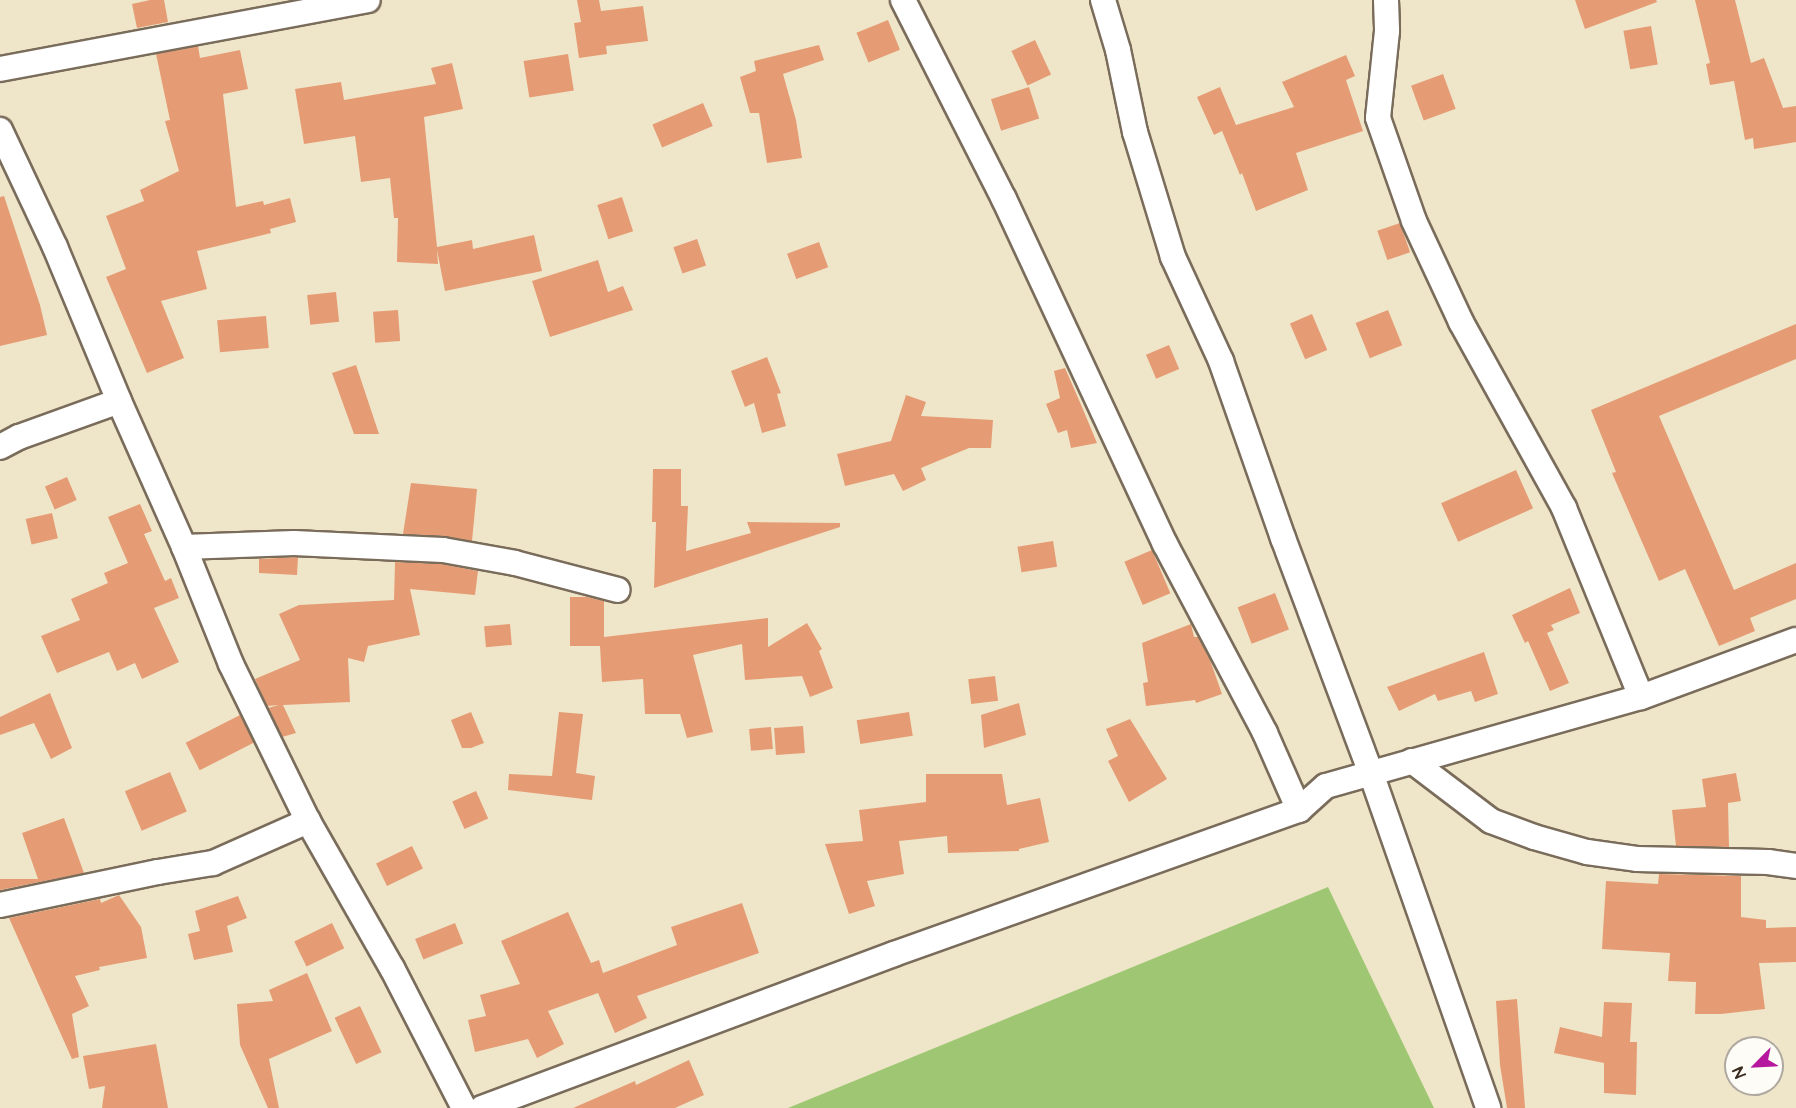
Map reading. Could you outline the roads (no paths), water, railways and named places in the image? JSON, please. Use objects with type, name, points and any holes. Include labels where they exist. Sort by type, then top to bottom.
[{"type":"street","points":[[0,69],[368,0]]},
{"type":"street","points":[[903,0],[1004,199],[1165,544],[1264,733],[1299,810]]},
{"type":"street","points":[[1103,0],[1118,50],[1135,132],[1173,257],[1221,361],[1282,538],[1371,773],[1488,1108]]},
{"type":"street","points":[[1386,0],[1387,31],[1378,118],[1411,211],[1461,322],[1564,508],[1608,622],[1641,697]]},
{"type":"street","points":[[0,130],[55,247],[119,401],[184,547],[231,664],[308,820],[392,968],[464,1108]]},
{"type":"street","points":[[0,447],[19,437],[119,401]]},
{"type":"street","points":[[184,547],[294,543],[443,550],[515,563],[618,590]]},
{"type":"street","points":[[482,1108],[883,958],[1299,810],[1326,786],[1641,697],[1796,640]]},
{"type":"street","points":[[1412,761],[1491,821],[1534,837],[1587,852],[1637,859],[1768,862],[1796,866]]},
{"type":"street","points":[[0,905],[158,872],[213,863],[308,820]]}]
